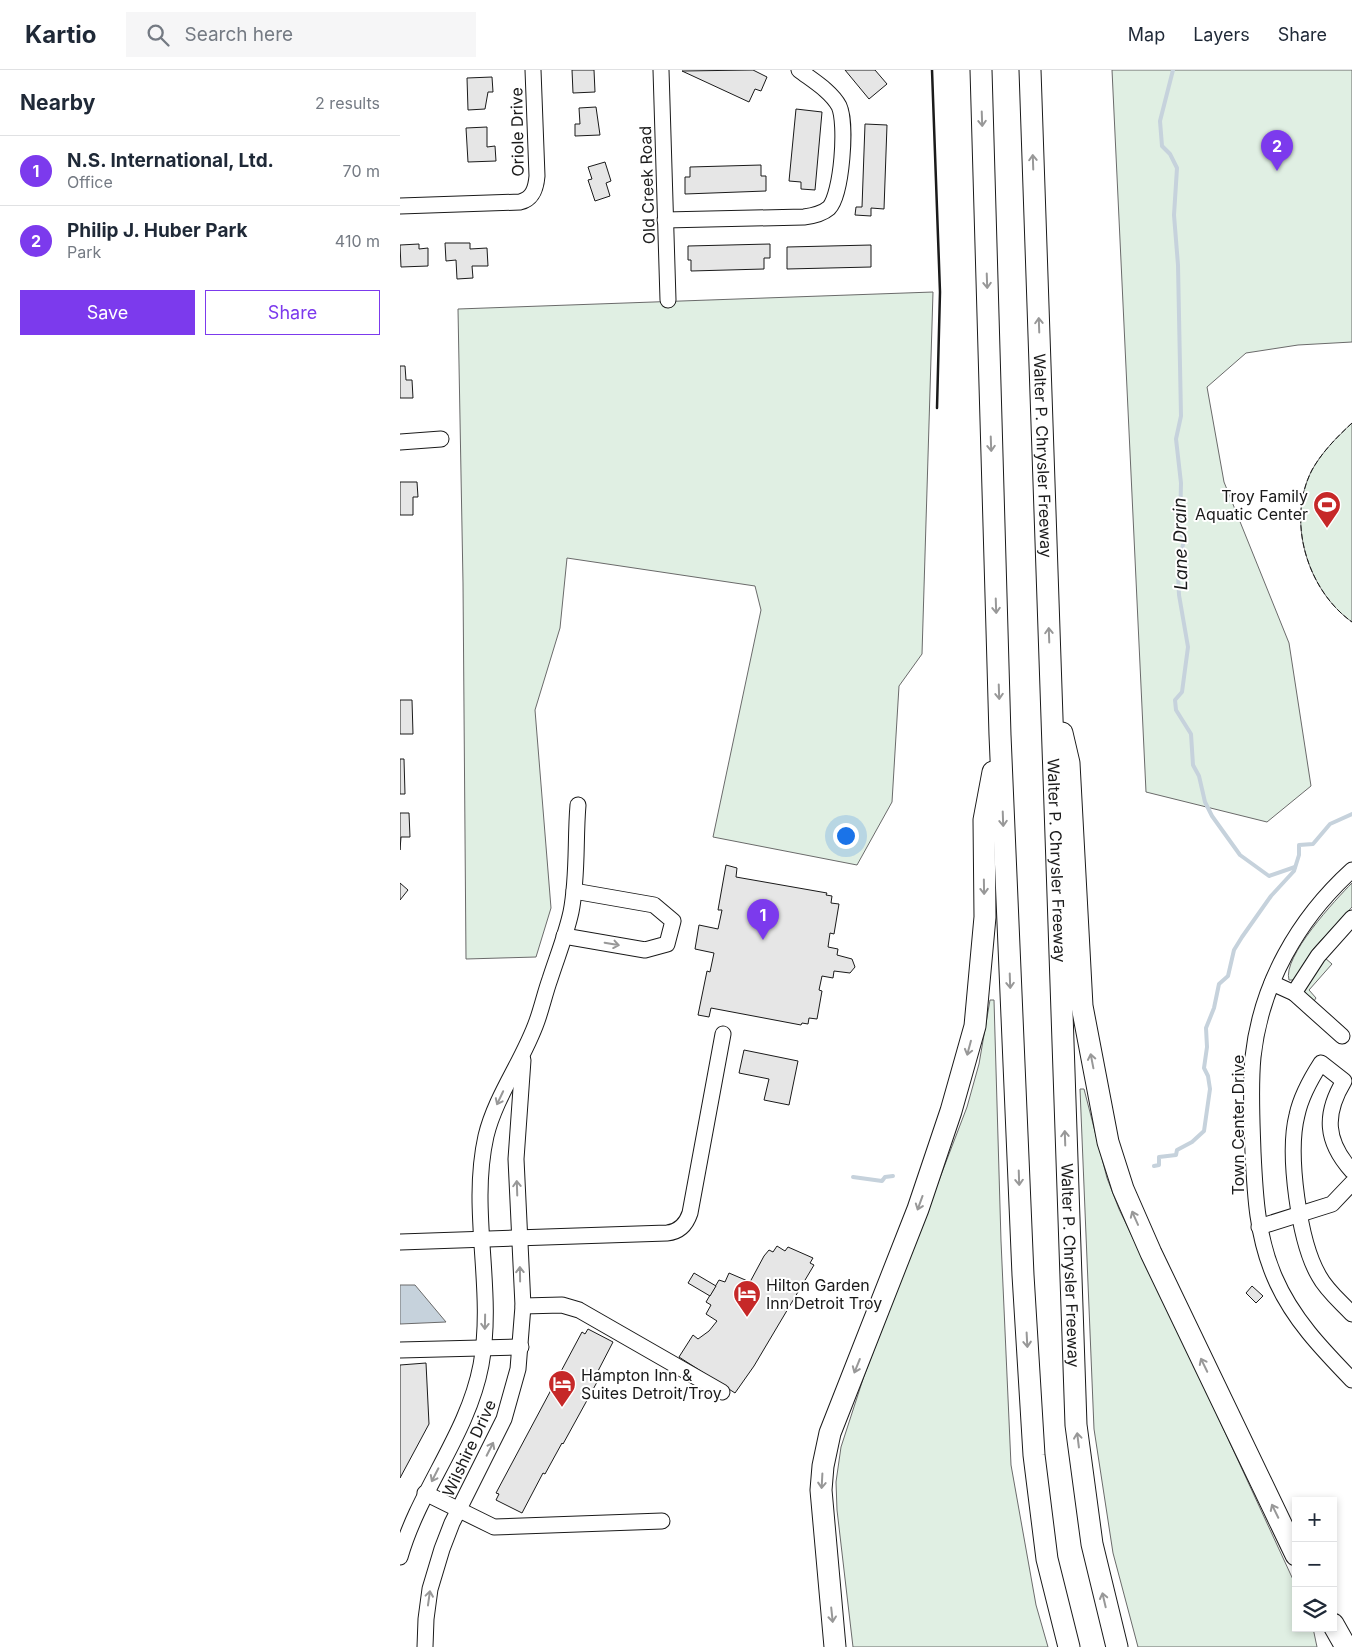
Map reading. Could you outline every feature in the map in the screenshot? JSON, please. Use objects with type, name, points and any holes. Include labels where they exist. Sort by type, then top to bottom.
[{"type":"highway","points":[[981,70],[1000,735],[1023,1275],[1034,1455],[1047,1559],[1068,1647]]},
{"type":"highway","name":"Walter P. Chrysler Freeway","points":[[1030,70],[1076,1425],[1092,1544],[1117,1647]]},
{"type":"highway","points":[[1051,684],[1069,764],[1082,1006],[1108,1142],[1123,1189],[1151,1253],[1292,1547]]},
{"type":"highway","points":[[835,1647],[821,1490],[823,1466],[830,1433],[892,1279],[936,1158],[975,1026],[985,917],[984,820],[1000,735]]},
{"type":"highway","points":[[1337,1631],[1346,1647]]},
{"type":"highway","points":[[1325,1632],[1329,1647]]},
{"type":"street","name":"Oriole Drive","points":[[400,206],[520,202],[526,200],[533,193],[537,176],[533,70]]},
{"type":"street","name":"Old Creek Road","points":[[661,70],[668,300]]},
{"type":"street","points":[[666,220],[813,216],[829,208],[837,192],[843,136],[842,117],[838,106],[831,97],[799,70]]},
{"type":"street","points":[[400,442],[441,439]]},
{"type":"street","points":[[523,1055],[538,1020],[571,912],[574,891],[578,805]]},
{"type":"street","name":"Town Center Drive","points":[[1352,870],[1329,892],[1307,919],[1291,943],[1272,983],[1259,1024],[1252,1074],[1255,1190],[1259,1227],[1269,1263],[1291,1309],[1311,1337],[1352,1380]]},
{"type":"street","points":[[564,936],[645,950],[667,944],[673,921],[654,905],[574,891]]},
{"type":"street","points":[[1294,993],[1318,956],[1352,918]]},
{"type":"street","points":[[1272,983],[1294,993],[1342,1036]]},
{"type":"street","points":[[400,1242],[519,1236],[666,1233],[682,1227],[690,1213],[723,1034]]},
{"type":"street","name":"Wilshire Drive","points":[[426,1647],[426,1619],[430,1589],[442,1549],[459,1509],[504,1419],[512,1397],[521,1347],[522,1306],[516,1159],[523,1055]]},
{"type":"street","name":"Wilshire Drive","points":[[400,1557],[413,1518],[469,1406],[483,1349],[485,1292],[480,1181],[486,1137],[500,1096],[523,1055]]},
{"type":"street","points":[[1352,1171],[1338,1154],[1330,1129],[1332,1102],[1344,1080],[1321,1063],[1306,1090],[1294,1130],[1294,1157],[1300,1215],[1311,1257],[1320,1278],[1352,1314]]},
{"type":"street","points":[[1259,1227],[1332,1204],[1352,1183]]},
{"type":"street","points":[[522,1306],[562,1305],[579,1310],[722,1392]]},
{"type":"street","points":[[400,1350],[521,1347]]},
{"type":"street","points":[[425,1493],[494,1527],[662,1521]]},
{"type":"green space","points":[[1112,70],[1352,70],[1352,342],[1298,345],[1246,353],[1207,387],[1224,482],[1289,643],[1311,786],[1267,822],[1146,792]]},
{"type":"green space","points":[[933,292],[922,654],[899,686],[892,802],[857,865],[713,837],[761,610],[755,586],[567,558],[560,628],[535,710],[551,908],[536,957],[466,959],[463,583],[458,309]]},
{"type":"green space","name":"Troy Family Aquatic Center","points":[[1352,423],[1352,622],[1336,608],[1323,592],[1313,573],[1305,553],[1301,532],[1301,510],[1304,490],[1312,470],[1330,445]]},
{"type":"green space","points":[[1352,883],[1352,907],[1314,948],[1294,980],[1289,980],[1289,970],[1302,943],[1323,915]]},
{"type":"green space","points":[[1325,958],[1332,964],[1309,990],[1316,998],[1314,1001],[1303,993]]},
{"type":"green space","points":[[990,1000],[994,1000],[1001,1241],[1011,1465],[1036,1605],[1048,1647],[853,1647],[837,1510],[836,1482],[841,1447],[864,1376],[967,1107],[979,1064]]},
{"type":"green space","points":[[1080,1089],[1084,1089],[1107,1178],[1119,1209],[1292,1577],[1292,1632],[1314,1632],[1317,1647],[1138,1647],[1113,1553],[1094,1429]]},
{"type":"shaded area","points":[[400,1285],[415,1285],[446,1322],[400,1324]]},
{"type":"building","points":[[572,70],[594,70],[595,92],[573,93]]},
{"type":"building","points":[[753,70],[767,77],[761,91],[755,89],[749,102],[682,71]]},
{"type":"building","points":[[845,70],[875,70],[887,84],[869,99]]},
{"type":"building","points":[[492,77],[493,92],[488,92],[485,109],[468,110],[467,78]]},
{"type":"building","points":[[596,107],[600,135],[575,136],[575,124],[580,124],[579,108]]},
{"type":"building","points":[[796,109],[822,112],[815,190],[801,189],[801,182],[789,181]]},
{"type":"building","points":[[865,124],[887,125],[884,209],[871,208],[871,216],[855,215],[856,207],[862,207]]},
{"type":"building","points":[[487,127],[487,147],[495,146],[496,161],[468,162],[466,128]]},
{"type":"building","points":[[605,162],[611,181],[606,183],[610,196],[595,201],[588,180],[592,179],[588,167]]},
{"type":"building","points":[[761,165],[761,176],[766,176],[766,191],[685,194],[685,177],[690,177],[690,167]]},
{"type":"building","points":[[445,243],[470,243],[470,249],[487,248],[488,266],[472,266],[473,278],[457,279],[456,260],[446,261]]},
{"type":"building","points":[[419,244],[419,249],[428,248],[428,266],[401,267],[400,245]]},
{"type":"building","points":[[770,244],[770,258],[764,258],[764,269],[691,271],[691,260],[688,260],[688,246]]},
{"type":"building","points":[[871,245],[871,267],[787,269],[787,247]]},
{"type":"building","points":[[400,366],[405,366],[406,380],[412,380],[413,398],[400,398]]},
{"type":"building","points":[[400,482],[417,482],[418,497],[413,497],[413,515],[400,515]]},
{"type":"building","points":[[400,700],[412,700],[413,734],[400,734]]},
{"type":"building","points":[[400,759],[404,759],[405,794],[400,794]]},
{"type":"building","points":[[400,813],[409,813],[410,837],[401,837],[400,850]]},
{"type":"building","points":[[726,865],[737,868],[736,877],[827,893],[826,895],[832,896],[831,903],[839,904],[834,934],[830,933],[828,947],[838,949],[837,955],[852,959],[855,967],[850,973],[834,971],[833,978],[822,976],[819,990],[822,991],[817,1019],[809,1018],[808,1024],[802,1023],[801,1025],[711,1008],[709,1017],[698,1015],[707,971],[710,972],[714,953],[695,949],[699,925],[718,929],[722,910],[718,910]]},
{"type":"building","points":[[400,883],[408,890],[400,900]]},
{"type":"building","points":[[744,1050],[798,1061],[789,1105],[764,1100],[769,1079],[739,1073]]},
{"type":"building","name":"Hilton Garden Inn Detroit Troy","points":[[777,1246],[785,1251],[788,1247],[813,1258],[810,1263],[814,1265],[754,1366],[735,1393],[679,1357],[693,1335],[698,1339],[709,1331],[717,1321],[706,1314],[711,1305],[706,1302],[719,1280],[725,1282],[729,1273],[750,1282],[764,1256],[769,1250],[773,1252]]},
{"type":"building","points":[[694,1273],[716,1286],[710,1296],[688,1283]]},
{"type":"building","points":[[1252,1286],[1263,1296],[1256,1303],[1246,1293]]},
{"type":"building","name":"Hampton Inn & Suites Detroit/Troy","points":[[588,1329],[613,1342],[598,1371],[602,1373],[563,1444],[545,1474],[543,1473],[522,1513],[496,1500],[499,1494],[496,1493],[582,1332],[585,1334]]},
{"type":"building","points":[[426,1363],[429,1424],[400,1478],[400,1365]]},
{"type":"waterway","name":"Lane Drain","points":[[1173,70],[1160,121],[1162,146],[1170,154],[1177,168],[1174,215],[1178,265],[1181,416],[1176,439],[1181,483],[1180,525],[1183,544],[1178,574],[1179,595],[1188,647],[1182,692],[1175,700],[1176,710],[1191,734],[1193,765],[1199,776],[1205,802],[1212,816],[1240,855],[1269,876],[1295,867]]},
{"type":"waterway","points":[[1154,1166],[1159,1165],[1159,1157],[1176,1155],[1177,1150],[1192,1142],[1204,1131],[1210,1089],[1208,1076],[1204,1068],[1207,1047],[1206,1028],[1214,1008],[1219,984],[1228,976],[1234,950],[1271,896],[1294,871],[1299,855],[1299,845],[1313,844],[1330,824],[1352,814]]},
{"type":"waterway","points":[[853,1177],[882,1181],[885,1177],[893,1176]]},
{"type":"fence","points":[[1352,423],[1330,445],[1312,470],[1304,490],[1301,510],[1301,532],[1305,553],[1313,573],[1323,592],[1336,608],[1352,622]]},
{"type":"wall","points":[[932,70],[940,292],[937,408]]},
{"type":"place","name":"Philip J. Huber Park","points":[[1277,171]]},
{"type":"place","name":"Troy Family Aquatic Center","points":[[1327,529]]},
{"type":"place","name":"N.S. International, Ltd.","points":[[763,940]]},
{"type":"place","name":"Hilton Garden Inn Detroit Troy","points":[[747,1318]]},
{"type":"place","name":"Hampton Inn & Suites Detroit/Troy","points":[[562,1408]]}]
